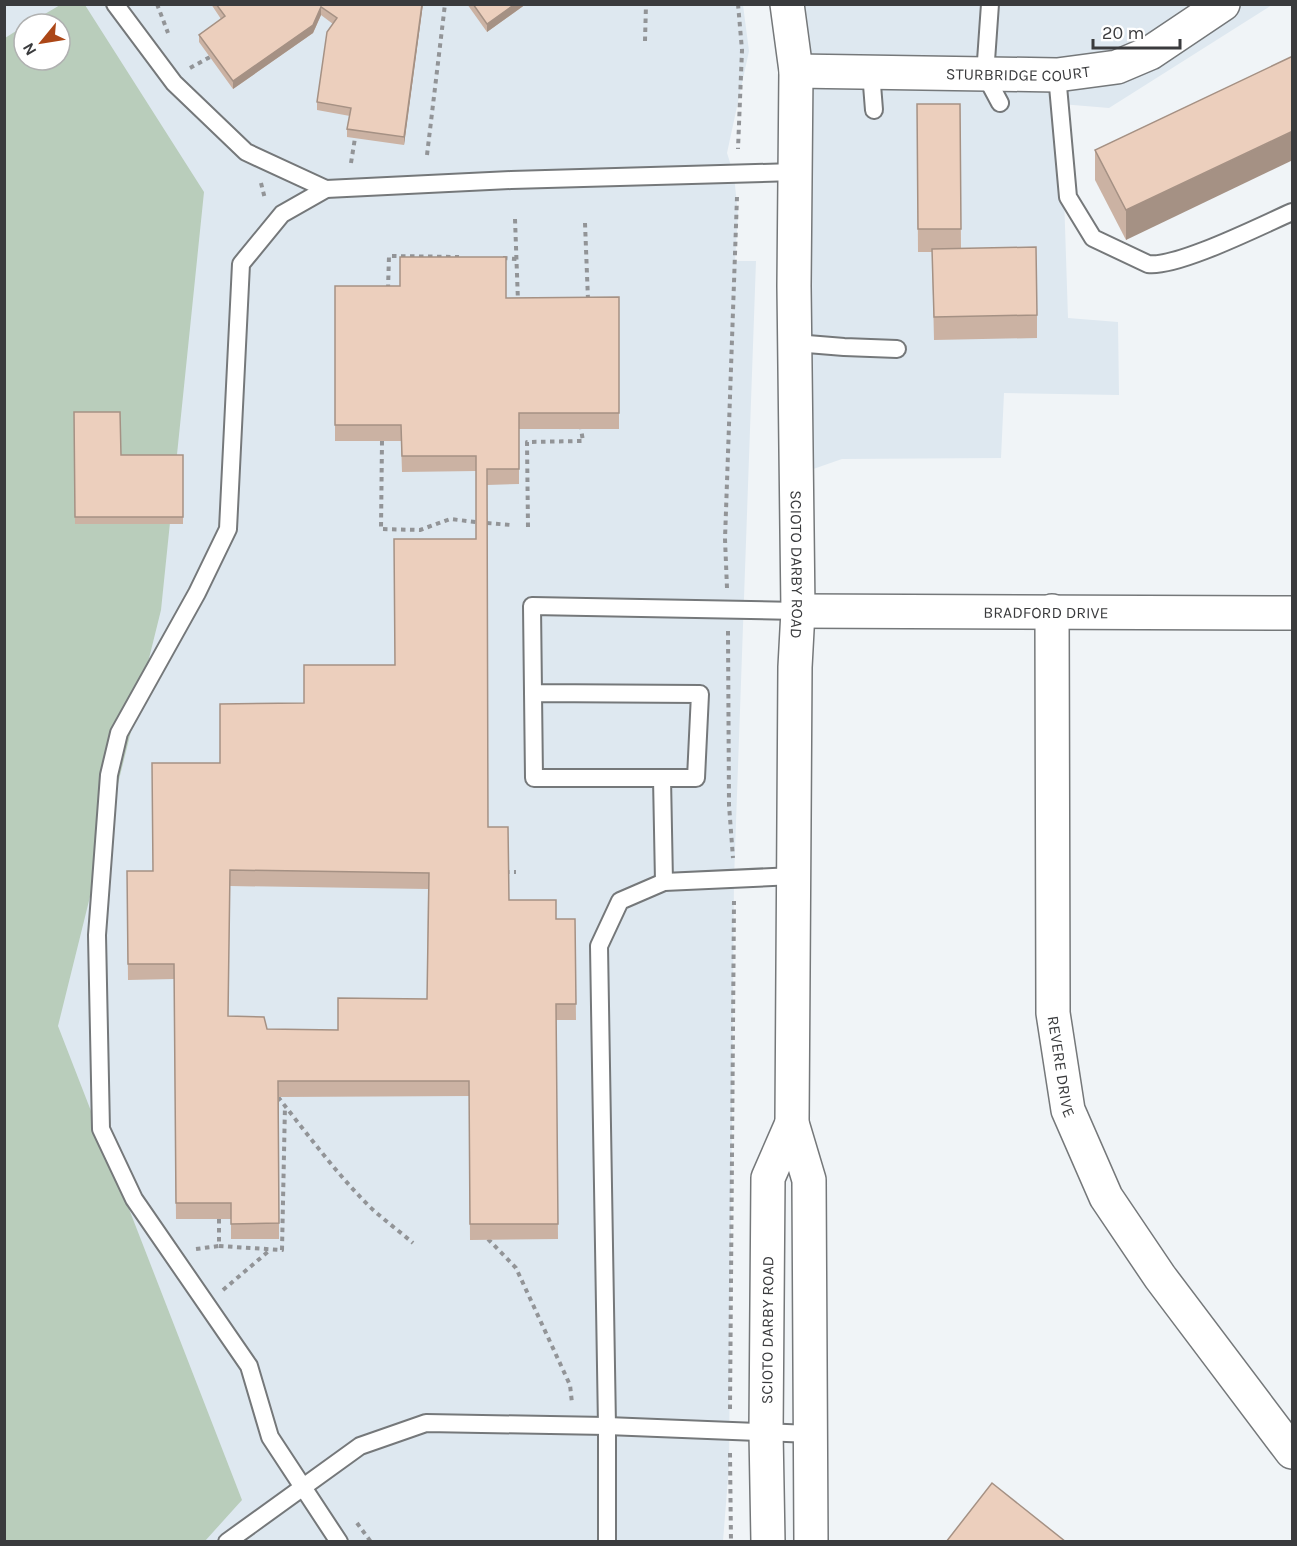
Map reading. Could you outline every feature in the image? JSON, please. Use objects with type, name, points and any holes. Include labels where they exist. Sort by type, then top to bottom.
[{"type":"main road","name":"SCIOTO DARBY ROAD","points":[[787,4],[796,71],[795,343],[798,610],[795,667],[792,1123],[809,1180],[812,1542]]},
{"type":"main road","name":"STURBRIDGE COURT","points":[[796,71],[871,72],[992,89],[1058,75],[1117,67],[1142,57],[1223,4]]},
{"type":"main road","name":"BRADFORD DRIVE","points":[[798,610],[1293,613]]},
{"type":"main road","name":"REVERE DRIVE","points":[[1052,611],[1053,1013],[1068,1110],[1106,1197],[1160,1277],[1293,1452]]},
{"type":"main road","name":"SCIOTO DARBY ROAD","points":[[768,1542],[766,1432],[768,1178],[792,1123]]},
{"type":"lane","points":[[115,4],[174,83],[246,152],[326,189]]},
{"type":"lane","points":[[990,4],[992,89]]},
{"type":"lane","points":[[871,72],[874,110]]},
{"type":"lane","points":[[1058,75],[1068,197],[1093,238],[1148,264],[1156,265],[1192,255],[1293,212]]},
{"type":"lane","points":[[339,1542],[270,1437],[249,1366],[134,1199],[101,1129],[97,935],[109,775],[119,733],[197,593],[228,529],[241,264],[282,214],[326,189],[511,180],[795,172]]},
{"type":"lane","points":[[795,343],[897,349]]},
{"type":"lane","points":[[533,693],[700,694],[696,778],[534,778],[533,693],[532,606],[727,611],[798,610]]},
{"type":"lane","points":[[662,778],[664,882]]},
{"type":"lane","points":[[608,1542],[599,946],[620,901],[664,882],[794,876]]},
{"type":"lane","points":[[226,1542],[360,1446],[426,1423],[607,1426],[811,1434]]},
{"type":"path","points":[[158,4],[170,40]]},
{"type":"path","points":[[427,155],[445,4]]},
{"type":"path","points":[[645,41],[646,4]]},
{"type":"path","points":[[738,4],[742,50],[738,149]]},
{"type":"path","points":[[190,68],[210,57]]},
{"type":"path","points":[[351,163],[355,138]]},
{"type":"path","points":[[259,177],[265,194],[265,206]]},
{"type":"path","points":[[731,1542],[734,879],[729,805],[729,670],[725,539],[737,196]]},
{"type":"path","points":[[515,219],[519,313]]},
{"type":"path","points":[[585,223],[588,302]]},
{"type":"path","points":[[388,290],[389,256],[470,258]]},
{"type":"path","points":[[494,258],[517,259]]},
{"type":"path","points":[[528,527],[527,442],[583,441],[581,429]]},
{"type":"path","points":[[381,441],[381,529],[420,530],[450,519],[476,522]]},
{"type":"path","points":[[487,523],[511,525]]},
{"type":"path","points":[[502,871],[516,872]]},
{"type":"path","points":[[278,1097],[318,1148],[371,1208],[413,1243]]},
{"type":"path","points":[[198,1257],[192,1250],[219,1246],[282,1250],[285,1106]]},
{"type":"path","points":[[219,1219],[219,1246]]},
{"type":"path","points":[[488,1239],[516,1268],[570,1385],[575,1426]]},
{"type":"path","points":[[222,1290],[271,1249]]},
{"type":"path","points":[[217,1283],[229,1299]]},
{"type":"path","points":[[354,1520],[371,1542]]},
{"type":"shaded area","points":[[5,5],[743,5],[749,51],[727,153],[734,175],[738,215],[735,261],[756,261],[734,879],[729,1466],[723,1541],[5,1542]]},
{"type":"shaded area","points":[[785,5],[1272,5],[1109,108],[1061,104],[1068,318],[1118,322],[1119,395],[1004,393],[1001,458],[842,459],[796,475]]},
{"type":"green space","points":[[60,5],[85,5],[204,192],[161,610],[58,1026],[242,1500],[205,1541],[5,1542],[5,38],[12,34],[12,72],[72,72],[72,12],[48,12]]},
{"type":"building","points":[[216,4],[422,4],[404,137],[347,129],[351,108],[317,102],[327,32],[337,18],[321,7],[313,25],[233,81],[199,35],[225,16]]},
{"type":"building","points":[[473,4],[515,4],[487,24]]},
{"type":"building","points":[[1293,56],[1293,131],[1126,210],[1095,150]]},
{"type":"building","points":[[917,104],[960,104],[961,229],[918,229]]},
{"type":"building","points":[[1036,247],[1037,315],[934,317],[932,249]]},
{"type":"building","points":[[400,257],[506,257],[506,298],[619,297],[619,413],[519,413],[519,469],[487,469],[488,827],[508,827],[509,900],[556,900],[556,919],[575,919],[576,1004],[556,1004],[558,1224],[470,1224],[469,1081],[278,1081],[279,1223],[231,1224],[231,1203],[176,1203],[174,964],[128,964],[127,871],[153,871],[152,763],[220,763],[220,704],[304,703],[304,665],[395,665],[394,539],[476,539],[476,456],[402,456],[401,425],[335,425],[335,286],[400,286]],"holes":[[[230,870],[429,873],[427,999],[338,998],[338,1030],[267,1029],[264,1017],[228,1016]]]},
{"type":"building","points":[[74,412],[120,412],[121,455],[183,455],[183,517],[75,517]]},
{"type":"building","points":[[992,1483],[1066,1542],[946,1542]]}]
